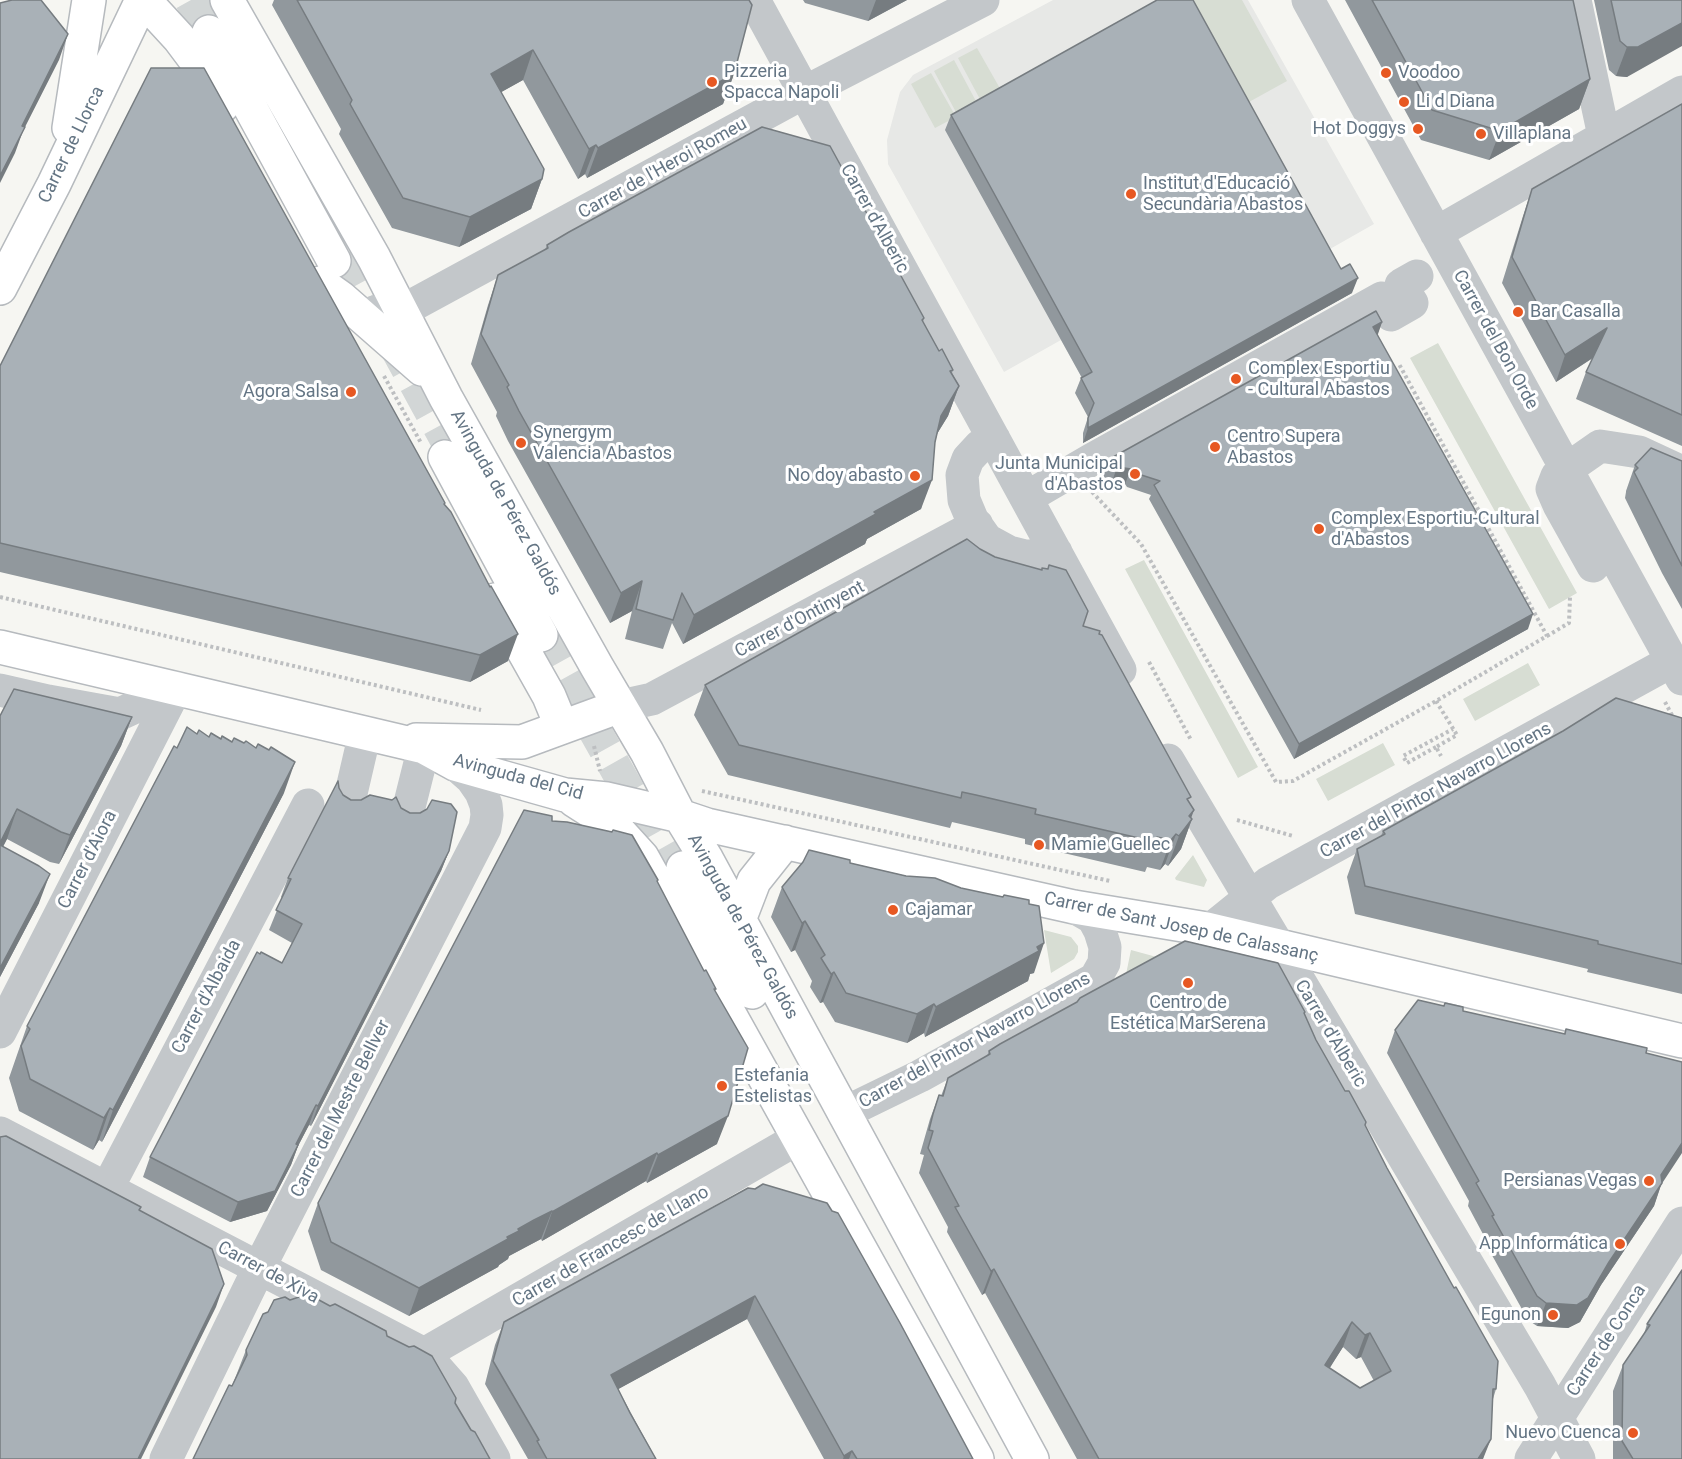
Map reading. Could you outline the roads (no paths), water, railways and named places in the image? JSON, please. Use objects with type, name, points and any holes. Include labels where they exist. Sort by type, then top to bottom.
[{"type":"main road","points":[[54,184],[71,117],[90,0]]},
{"type":"main road","name":"Carrer de Llorca","points":[[0,288],[54,184],[143,0]]},
{"type":"main road","name":"Avinguda de Pérez Galdós","points":[[143,0],[200,66],[335,274],[447,398]]},
{"type":"main road","name":"Avinguda de Pérez Galdós","points":[[219,19],[335,274],[360,354]]},
{"type":"main road","name":"Avinguda de Pérez Galdós","points":[[219,19],[374,258],[400,312],[447,398],[620,706],[647,752],[688,803],[739,920],[1032,1459]]},
{"type":"main road","name":"Avinguda de Pérez Galdós","points":[[547,633],[438,455],[549,696],[556,713],[557,723],[567,725]]},
{"type":"main road","name":"Avinguda del Cid","points":[[0,647],[394,740],[455,764],[580,796],[688,803]]},
{"type":"main road","name":"Avinguda del Cid","points":[[394,740],[522,742],[620,706]]},
{"type":"main road","points":[[580,796],[613,825],[642,857],[976,1459]]},
{"type":"main road","name":"Carrer de Sant Josep de Calassanç","points":[[688,803],[707,825],[1074,907],[1207,929],[1682,1041]]},
{"type":"main road","points":[[739,920],[754,881],[785,843]]},
{"type":"main road","name":"Avinguda de Pérez Galdós","points":[[999,1459],[679,870],[1015,1459]]},
{"type":"street","name":"Carrer d'Alberic","points":[[754,0],[1134,698]]},
{"type":"street","name":"Carrer de l'Heroi Romeu","points":[[335,274],[360,309],[388,315],[400,312],[805,92],[983,0]]},
{"type":"street","name":"Carrer del Bon Orde","points":[[1308,0],[1677,670]]},
{"type":"street","points":[[1575,0],[1604,136]]},
{"type":"street","points":[[1436,233],[1682,92]]},
{"type":"street","points":[[1026,498],[1382,298],[1391,315],[1412,303],[1409,280]]},
{"type":"street","points":[[994,439],[980,447],[968,459],[962,475],[964,500],[977,525],[987,540],[1009,552],[1024,556],[1044,556],[1056,552]]},
{"type":"street","points":[[1593,566],[1552,489],[1557,476],[1600,446],[1639,452],[1682,472]]},
{"type":"street","name":"Carrer d'Ontinyent","points":[[620,706],[652,699],[977,525]]},
{"type":"street","name":"Carrer del Pintor Navarro Llorens","points":[[1207,929],[1216,925],[1268,883],[1677,670]]},
{"type":"street","points":[[0,690],[28,678],[103,671]]},
{"type":"street","points":[[0,690],[120,714],[176,688]]},
{"type":"street","name":"Carrer d'Aiora","points":[[0,1032],[176,688]]},
{"type":"street","name":"Carrer d'Alberic","points":[[1157,739],[1277,946],[1558,1418],[1579,1459]]},
{"type":"street","points":[[349,802],[394,740]]},
{"type":"street","points":[[394,740],[408,815]]},
{"type":"street","name":"Carrer del Mestre Bellver","points":[[166,1459],[259,1268],[484,828],[488,815],[481,792],[472,779],[455,764]]},
{"type":"street","name":"Carrer d'Albaida","points":[[107,1189],[282,873],[308,805]]},
{"type":"street","name":"Carrer del Pintor Navarro Llorens","points":[[844,1113],[920,1076],[1095,978],[1104,963],[1105,947],[1093,918],[1074,907]]},
{"type":"street","name":"Carrer de Xiva","points":[[0,1133],[424,1354],[453,1387],[494,1459]]},
{"type":"street","name":"Carrer de Francesc de Llano","points":[[424,1354],[797,1139]]},
{"type":"street","name":"Carrer de Conca","points":[[1531,1459],[1682,1223]]},
{"type":"tunnel","points":[[191,0],[209,32]]},
{"type":"tunnel","points":[[345,254],[453,452]]},
{"type":"tunnel","points":[[541,635],[674,872]]},
{"type":"place","name":"Voodoo","points":[[1386,73]]},
{"type":"place","name":"Pizzeria Spacca Napoli","points":[[712,82]]},
{"type":"place","name":"Li d Diana","points":[[1404,102]]},
{"type":"place","name":"Hot Doggys","points":[[1418,129]]},
{"type":"place","name":"Villaplana","points":[[1481,134]]},
{"type":"place","name":"Institut d'Educació Secundària Abastos","points":[[1131,194]]},
{"type":"place","name":"Bar Casalla","points":[[1518,312]]},
{"type":"place","name":"Complex Esportiu - Cultural Abastos","points":[[1236,379]]},
{"type":"place","name":"Agora Salsa","points":[[351,392]]},
{"type":"place","name":"Synergym Valencia Abastos","points":[[521,443]]},
{"type":"place","name":"Centro Supera Abastos","points":[[1215,447]]},
{"type":"place","name":"Junta Municipal d'Abastos","points":[[1135,474]]},
{"type":"place","name":"No doy abasto","points":[[915,476]]},
{"type":"place","name":"Complex Esportiu-Cultural d'Abastos","points":[[1319,529]]},
{"type":"place","name":"Mamie Guellec","points":[[1039,845]]},
{"type":"place","name":"Cajamar","points":[[893,910]]},
{"type":"place","name":"Centro de Estética MarSerena","points":[[1188,983]]},
{"type":"place","name":"Estefania Estelistas","points":[[722,1086]]},
{"type":"place","name":"Persianas Vegas","points":[[1649,1181]]},
{"type":"place","name":"App Informática","points":[[1620,1244]]},
{"type":"place","name":"Egunon","points":[[1553,1315]]},
{"type":"place","name":"Nuevo Cuenca","points":[[1633,1433]]}]
